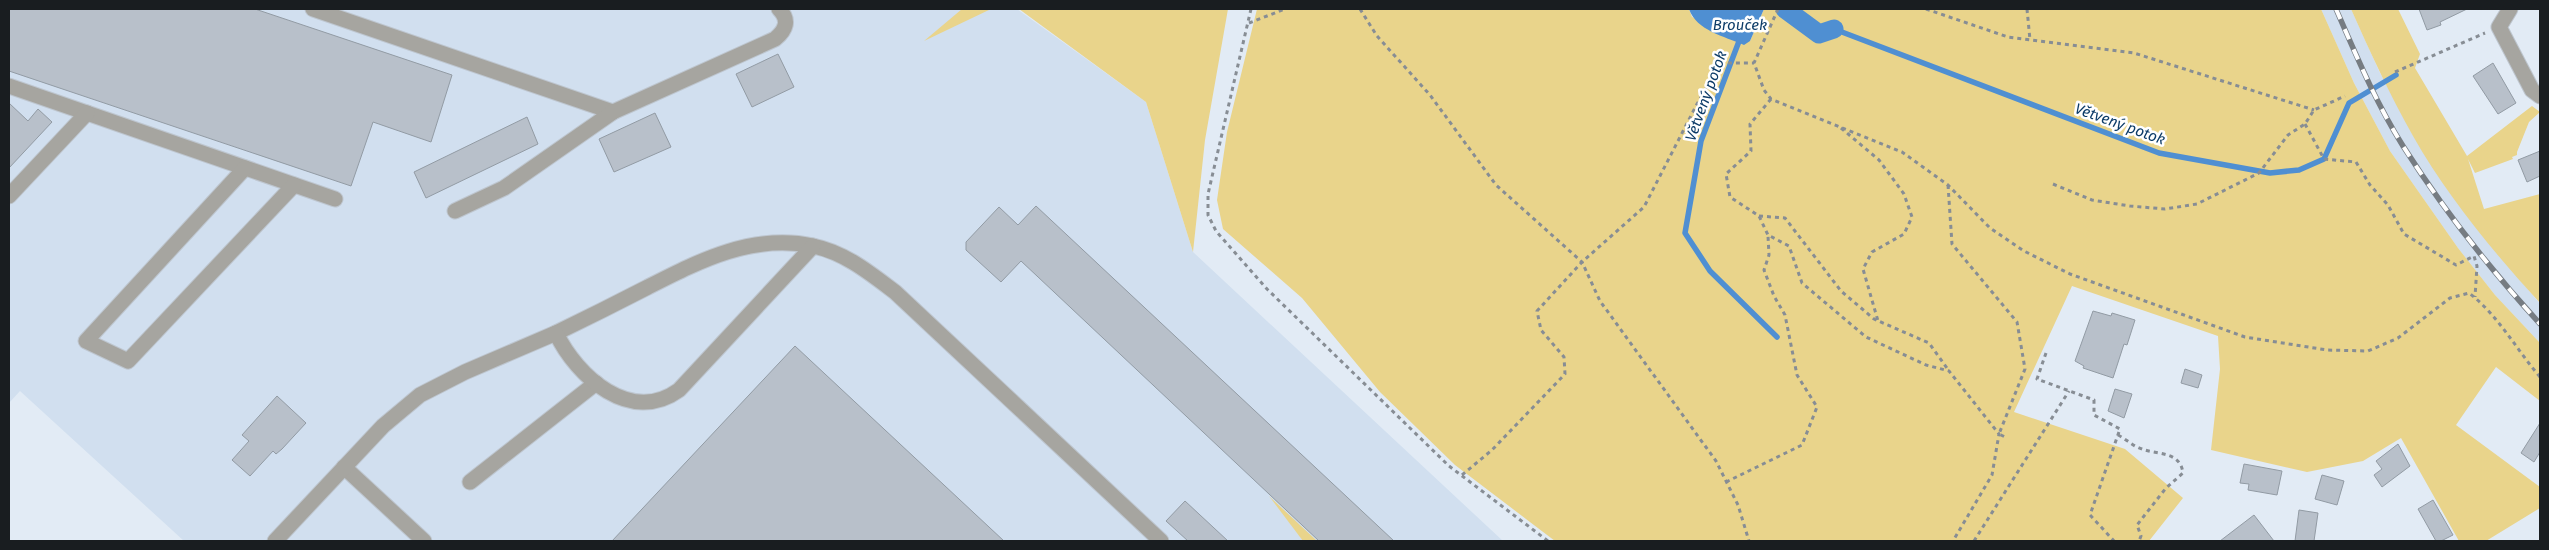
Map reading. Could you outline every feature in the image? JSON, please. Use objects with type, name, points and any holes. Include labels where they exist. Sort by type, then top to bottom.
[{"type":"street","points":[[313,9],[613,112]]},
{"type":"street","points":[[455,211],[504,188],[613,112],[775,39],[783,32],[786,24],[785,16],[779,9]]},
{"type":"street","points":[[2510,9],[2499,27],[2532,90],[2540,96]]},
{"type":"street","points":[[9,86],[335,199]]},
{"type":"street","points":[[9,196],[87,113]]},
{"type":"street","points":[[245,168],[86,341],[128,361],[294,185]]},
{"type":"street","points":[[275,541],[383,426],[420,396],[465,372],[556,333],[706,258],[734,249],[760,244],[786,243],[813,246],[841,255],[867,270],[895,292],[1161,541]]},
{"type":"street","points":[[556,333],[569,358],[596,384],[630,401],[649,403],[665,400],[679,390],[813,246]]},
{"type":"street","points":[[470,482],[596,384]]},
{"type":"street","points":[[344,467],[424,541]]},
{"type":"path","points":[[1251,9],[1208,194],[1208,215],[1216,231],[1267,288],[1449,466],[1548,541]]},
{"type":"path","points":[[1248,23],[1285,9]]},
{"type":"path","points":[[1360,9],[1377,36],[1430,95],[1496,185],[1582,262],[1600,301],[1716,461],[1738,505],[1749,541]]},
{"type":"path","points":[[1778,9],[1754,63],[1764,90],[1771,99],[1902,152],[1948,185],[1990,228],[2024,251],[2070,274],[2245,337],[2327,350],[2368,351],[2398,338],[2450,298],[2469,293],[2486,307],[2521,355],[2540,376]]},
{"type":"path","points":[[1926,9],[2008,37],[2134,53],[2314,110]]},
{"type":"path","points":[[2027,9],[2030,40]]},
{"type":"path","points":[[2395,72],[2499,27]]},
{"type":"path","points":[[1462,475],[1492,450],[1566,374],[1564,357],[1542,330],[1537,312],[1582,262],[1644,207],[1697,104],[1721,63],[1754,63]]},
{"type":"path","points":[[2053,184],[2092,200],[2165,210],[2197,204],[2259,173],[2288,136],[2305,124],[2314,110],[2345,96]]},
{"type":"path","points":[[1771,99],[1750,124],[1751,151],[1726,174],[1730,197],[1759,216],[1785,218],[1841,290],[1878,321],[1928,343],[1999,434],[2005,437]]},
{"type":"path","points":[[2305,124],[2324,159],[2356,162],[2370,185],[2388,205],[2404,234],[2456,265],[2474,256],[2477,266],[2475,298]]},
{"type":"path","points":[[1840,127],[1879,160],[1904,194],[1912,217],[1904,234],[1872,252],[1863,269],[1878,321]]},
{"type":"path","points":[[1948,185],[1952,244],[2017,322],[2025,369],[1999,434],[1992,475],[1953,541]]},
{"type":"path","points":[[1726,482],[1802,445],[1817,407],[1797,375],[1785,315],[1774,296],[1764,270],[1769,255],[1768,235],[1759,216]]},
{"type":"path","points":[[1768,235],[1789,246],[1802,283],[1866,337],[1926,365],[1949,371]]},
{"type":"path","points":[[2046,353],[2037,380],[2094,400],[2094,415],[2120,429],[2090,515],[2114,541]]},
{"type":"path","points":[[1974,541],[2069,391]]},
{"type":"path","points":[[2118,435],[2141,449],[2172,456],[2182,468],[2183,473],[2166,488],[2137,525],[2142,536],[2139,541]]},
{"type":"shaded area","points":[[9,9],[1017,9],[1146,102],[1193,252],[1503,541],[184,541],[20,391],[9,403]]},
{"type":"shaded area","points":[[962,9],[991,9],[924,41]]},
{"type":"shaded area","points":[[1019,9],[1228,9],[1205,140],[1193,252],[1146,102]]},
{"type":"shaded area","points":[[1257,9],[1689,9],[1692,17],[1750,41],[1764,9],[2321,9],[2354,83],[2390,151],[2458,248],[2495,295],[2540,343],[2540,401],[2496,367],[2456,425],[2540,487],[2540,508],[2486,541],[2459,541],[2401,438],[2363,461],[2307,472],[2211,450],[2220,369],[2218,336],[2072,286],[2014,412],[2125,449],[2183,498],[2149,541],[1555,541],[1455,465],[1380,392],[1302,298],[1223,229],[1217,200],[1227,132]]},
{"type":"shaded area","points":[[2321,9],[2351,9],[2379,71],[2414,137],[2480,232],[2540,304],[2540,343],[2495,295],[2458,248],[2390,151],[2354,83]]},
{"type":"shaded area","points":[[2351,9],[2398,9],[2420,54],[2415,68],[2467,156],[2532,106],[2540,112],[2529,122],[2517,155],[2512,157],[2513,159],[2475,173],[2468,159],[2484,209],[2540,194],[2540,303],[2472,223],[2426,158],[2388,89]]},
{"type":"shaded area","points":[[1269,496],[1317,541],[1303,541]]},
{"type":"water","name":"Brouček","points":[[1689,9],[1764,9],[1750,41],[1744,45],[1705,28],[1698,23]]},
{"type":"building","points":[[9,9],[255,9],[452,75],[431,142],[373,122],[351,186],[9,71]]},
{"type":"building","points":[[2419,9],[2467,9],[2440,22],[2441,25],[2427,30]]},
{"type":"building","points":[[778,54],[794,87],[752,107],[736,74]]},
{"type":"building","points":[[2493,63],[2516,103],[2498,114],[2473,76]]},
{"type":"building","points":[[9,103],[28,121],[38,109],[52,122],[9,168]]},
{"type":"building","points":[[655,113],[671,147],[614,172],[599,139]]},
{"type":"building","points":[[527,117],[538,144],[426,198],[414,172]]},
{"type":"building","points":[[2540,151],[2540,176],[2527,182],[2518,160]]},
{"type":"building","points":[[1036,206],[1394,541],[1319,541],[1021,261],[1001,282],[966,250],[966,242],[999,207],[1018,225]]},
{"type":"building","points":[[2093,311],[2111,316],[2112,313],[2135,320],[2127,345],[2124,344],[2113,378],[2083,368],[2084,366],[2075,361]]},
{"type":"building","points":[[795,346],[1004,541],[612,541]]},
{"type":"building","points":[[2185,369],[2202,375],[2198,388],[2181,383]]},
{"type":"building","points":[[2115,389],[2132,394],[2124,418],[2108,411]]},
{"type":"building","points":[[277,396],[306,423],[282,449],[276,454],[273,451],[250,476],[232,460],[249,441],[242,435]]},
{"type":"building","points":[[2540,423],[2540,452],[2534,462],[2521,453]]},
{"type":"building","points":[[2398,444],[2410,466],[2382,487],[2374,475],[2382,469],[2376,461]]},
{"type":"building","points":[[2244,464],[2282,471],[2277,495],[2248,490],[2249,484],[2240,483]]},
{"type":"building","points":[[2322,475],[2344,481],[2337,505],[2315,499]]},
{"type":"building","points":[[2433,500],[2453,535],[2441,541],[2436,541],[2418,509]]},
{"type":"building","points":[[1185,501],[1228,541],[1188,541],[1166,521]]},
{"type":"building","points":[[2299,510],[2318,513],[2314,541],[2295,541]]},
{"type":"building","points":[[2254,515],[2274,541],[2220,541]]},
{"type":"waterway","points":[[1785,9],[1819,34],[1834,29]]},
{"type":"waterway","name":"Větvený potok","points":[[1834,29],[2159,153],[2270,173],[2299,170],[2324,159],[2349,103],[2396,75]]},
{"type":"waterway","name":"Větvený potok","points":[[1741,36],[1701,141],[1685,233],[1710,271],[1777,337]]},
{"type":"railway","points":[[2336,9],[2375,96],[2403,146],[2434,193],[2468,238],[2540,324]]}]
